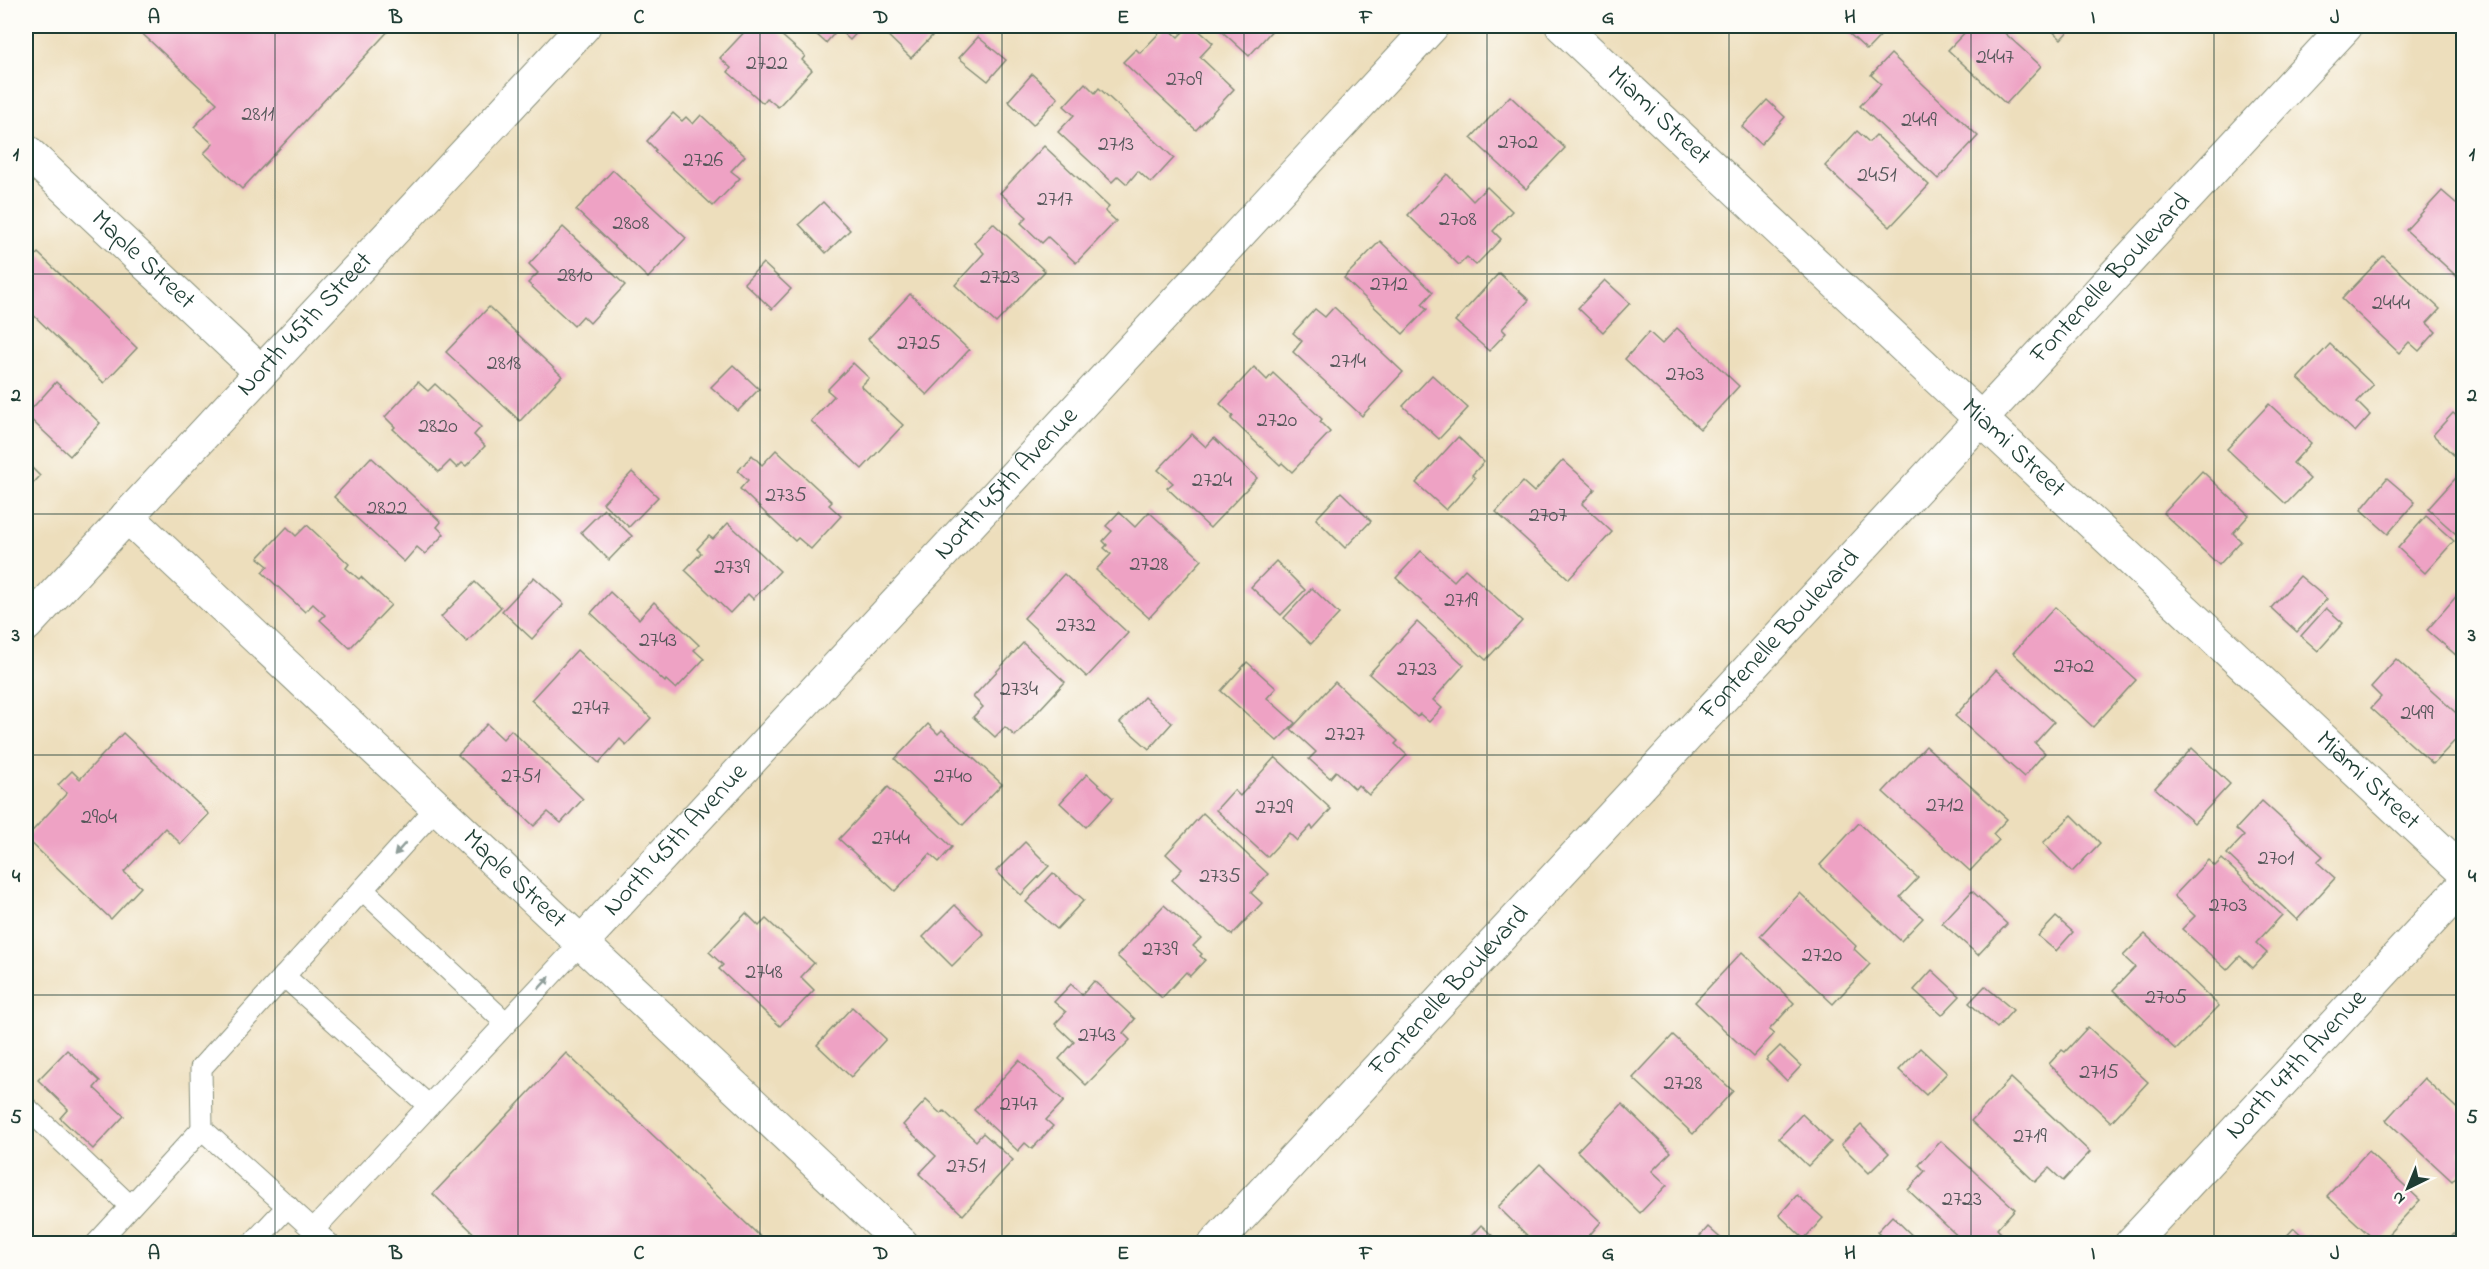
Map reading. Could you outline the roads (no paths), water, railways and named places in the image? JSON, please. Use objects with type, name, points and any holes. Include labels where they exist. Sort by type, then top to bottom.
[{"type":"street","name":"North 45th Street","points":[[26,625],[584,26]]},
{"type":"street","name":"North 45th Avenue","points":[[581,943],[1432,26]]},
{"type":"street","name":"Miami Street","points":[[1562,26],[2463,872]]},
{"type":"street","name":"Fontenelle Boulevard","points":[[1215,1244],[2346,26]]},
{"type":"street","name":"Maple Street","points":[[26,151],[261,372]]},
{"type":"street","name":"Maple Street","points":[[127,516],[902,1244]]},
{"type":"street","name":"North 47th Avenue","points":[[2131,1244],[2463,885]]},
{"type":"lane","points":[[96,1244],[202,1129],[201,1068],[437,807]]},
{"type":"lane","points":[[363,890],[506,1023]]},
{"type":"lane","points":[[202,1129],[322,1236],[429,1106],[581,943]]},
{"type":"lane","points":[[284,976],[429,1106]]},
{"type":"lane","points":[[26,1107],[130,1206]]},
{"type":"lane","points":[[252,1244],[288,1206]]}]
